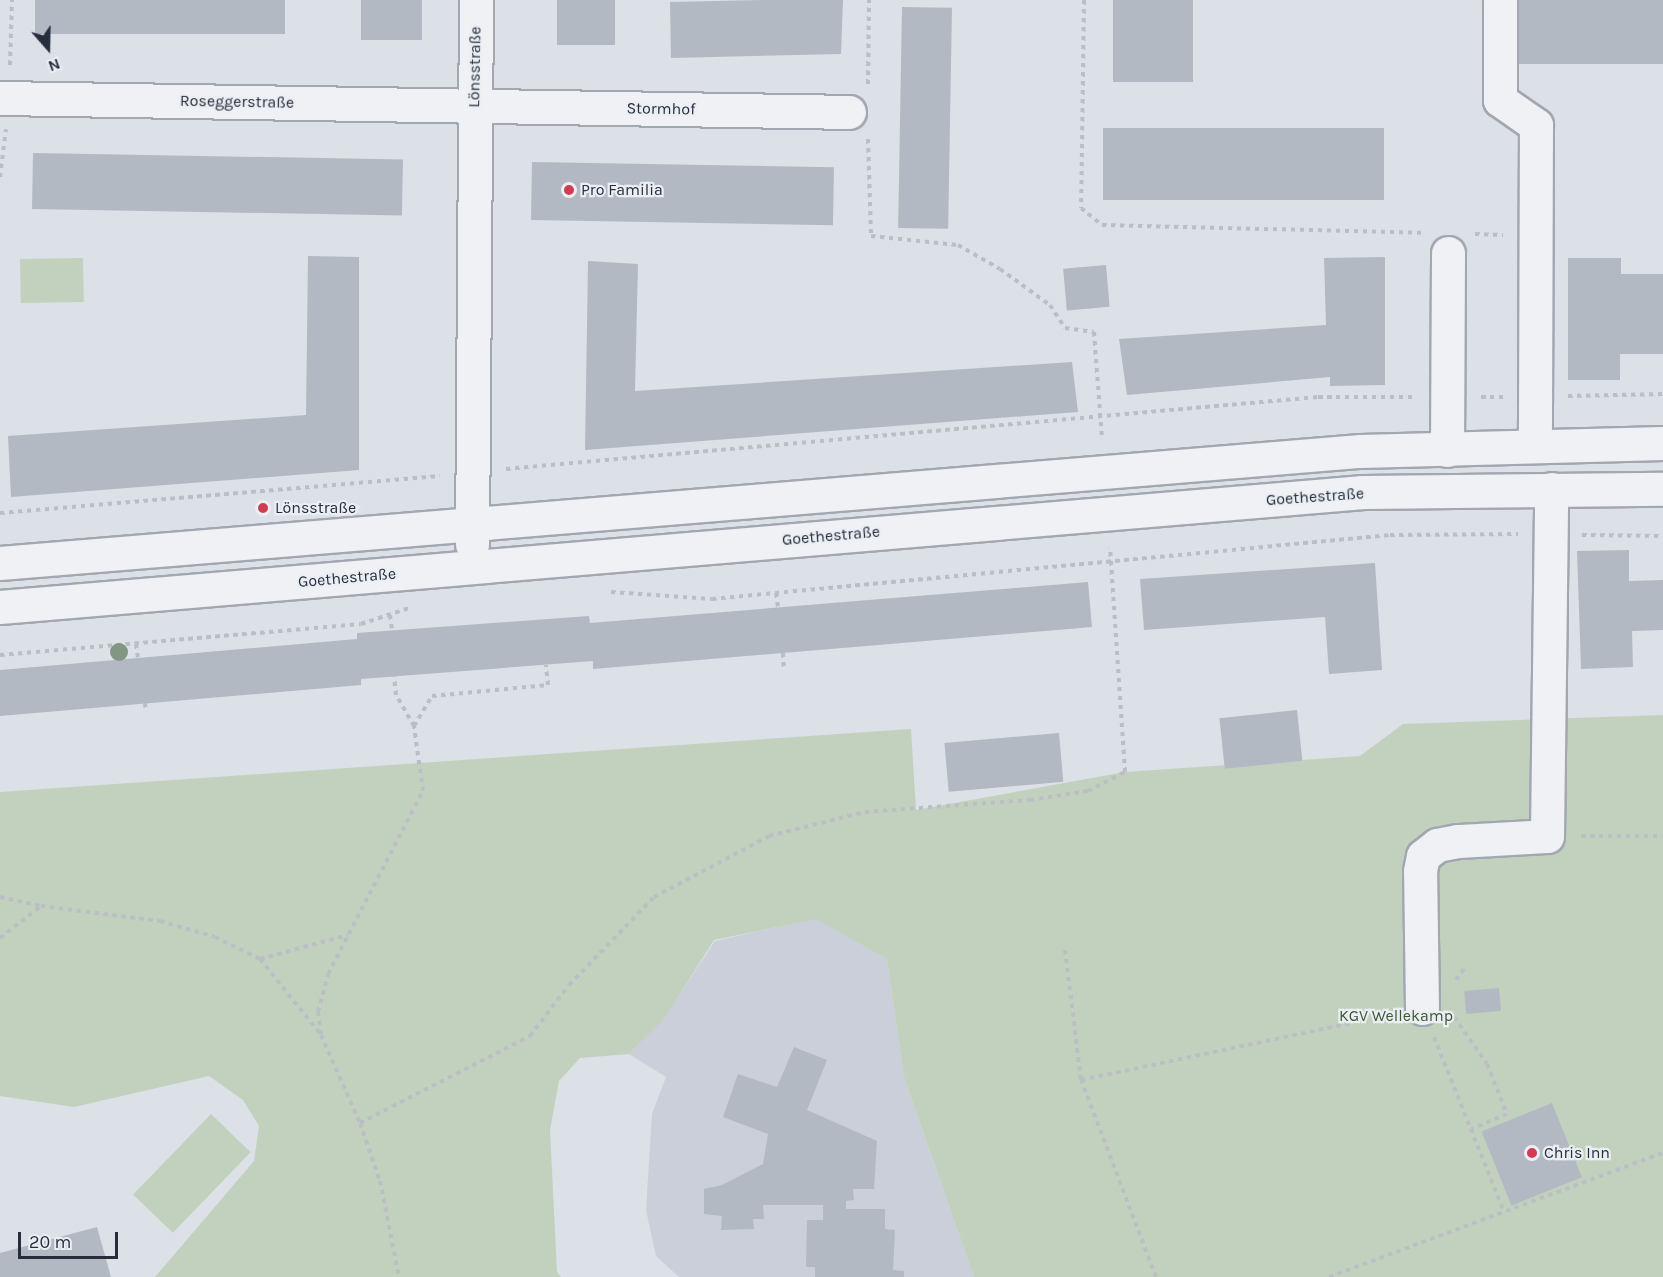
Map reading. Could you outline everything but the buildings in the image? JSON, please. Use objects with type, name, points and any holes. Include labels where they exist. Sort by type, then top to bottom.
[{"type":"street","name":"Lönsstraße","points":[[474,567],[471,473],[476,0]]},
{"type":"street","points":[[1500,0],[1500,100],[1536,125],[1535,446]]},
{"type":"street","name":"Roseggerstraße","points":[[0,98],[474,106]]},
{"type":"street","name":"Stormhof","points":[[474,106],[861,113]]},
{"type":"street","points":[[1447,450],[1448,240]]},
{"type":"street","points":[[0,563],[1105,469],[1360,451],[1663,443]]},
{"type":"street","points":[[1424,1013],[1420,871],[1423,856],[1437,845],[1458,841],[1547,836],[1553,534],[1551,489]]},
{"type":"street","name":"Goethestraße","points":[[0,607],[1363,492],[1663,489]]},
{"type":"path","points":[[869,0],[861,113],[871,236],[958,244],[1000,269],[1050,305],[1065,328],[1094,332],[1105,469]]},
{"type":"path","points":[[1084,0],[1081,208],[1102,225],[1448,240],[1537,236]]},
{"type":"path","points":[[0,513],[1318,398],[1663,394]]},
{"type":"path","points":[[360,1123],[530,1036],[569,985],[654,897],[769,836],[865,812],[1030,800],[1088,790],[1125,772],[1107,513]]},
{"type":"path","points":[[604,592],[712,599],[1390,535],[1663,536]]},
{"type":"path","points":[[776,593],[778,608]]},
{"type":"path","points":[[0,655],[361,624],[412,608]]},
{"type":"path","points":[[390,615],[392,630]]},
{"type":"path","points":[[135,644],[138,658]]},
{"type":"path","points":[[783,653],[784,671]]},
{"type":"path","points":[[414,726],[432,696],[548,685],[546,665]]},
{"type":"path","points":[[321,1035],[318,1012],[328,974],[423,791],[414,726],[396,695],[394,676]]},
{"type":"path","points":[[145,704],[146,712]]},
{"type":"path","points":[[1547,836],[1663,836]]},
{"type":"path","points":[[0,897],[41,906],[160,921],[215,937],[260,959],[321,1035],[360,1123],[380,1181],[399,1277]]},
{"type":"path","points":[[0,938],[41,906]]},
{"type":"path","points":[[260,959],[349,935]]},
{"type":"path","points":[[1065,950],[1081,1080],[1156,1277]]},
{"type":"path","points":[[1081,1080],[1424,1013],[1457,1017],[1487,1064],[1507,1114],[1471,1129]]},
{"type":"path","points":[[1424,1013],[1504,1212]]},
{"type":"path","points":[[1329,1277],[1663,1153]]},
{"type":"shaded area","points":[[816,918],[887,959],[904,1077],[974,1277],[679,1277],[656,1256],[646,1210],[652,1114],[666,1077],[629,1054],[664,1018],[715,941]]},
{"type":"green space","points":[[83,258],[84,302],[21,303],[20,259]]},
{"type":"green space","name":"KGV Wellekamp","points":[[1663,715],[1663,1277],[974,1277],[904,1077],[887,959],[816,919],[714,940],[664,1019],[629,1054],[580,1058],[559,1081],[550,1130],[557,1272],[561,1277],[155,1277],[254,1161],[259,1126],[243,1100],[209,1076],[74,1107],[0,1096],[0,792],[911,729],[916,810],[1125,772],[1360,756],[1403,724]]},
{"type":"green space","points":[[211,1114],[251,1152],[173,1233],[133,1195]]},
{"type":"place","name":"Pro Familia","points":[[569,190]]},
{"type":"place","name":"Lönsstraße","points":[[263,508]]},
{"type":"place","name":"Chris Inn","points":[[1532,1153]]}]
